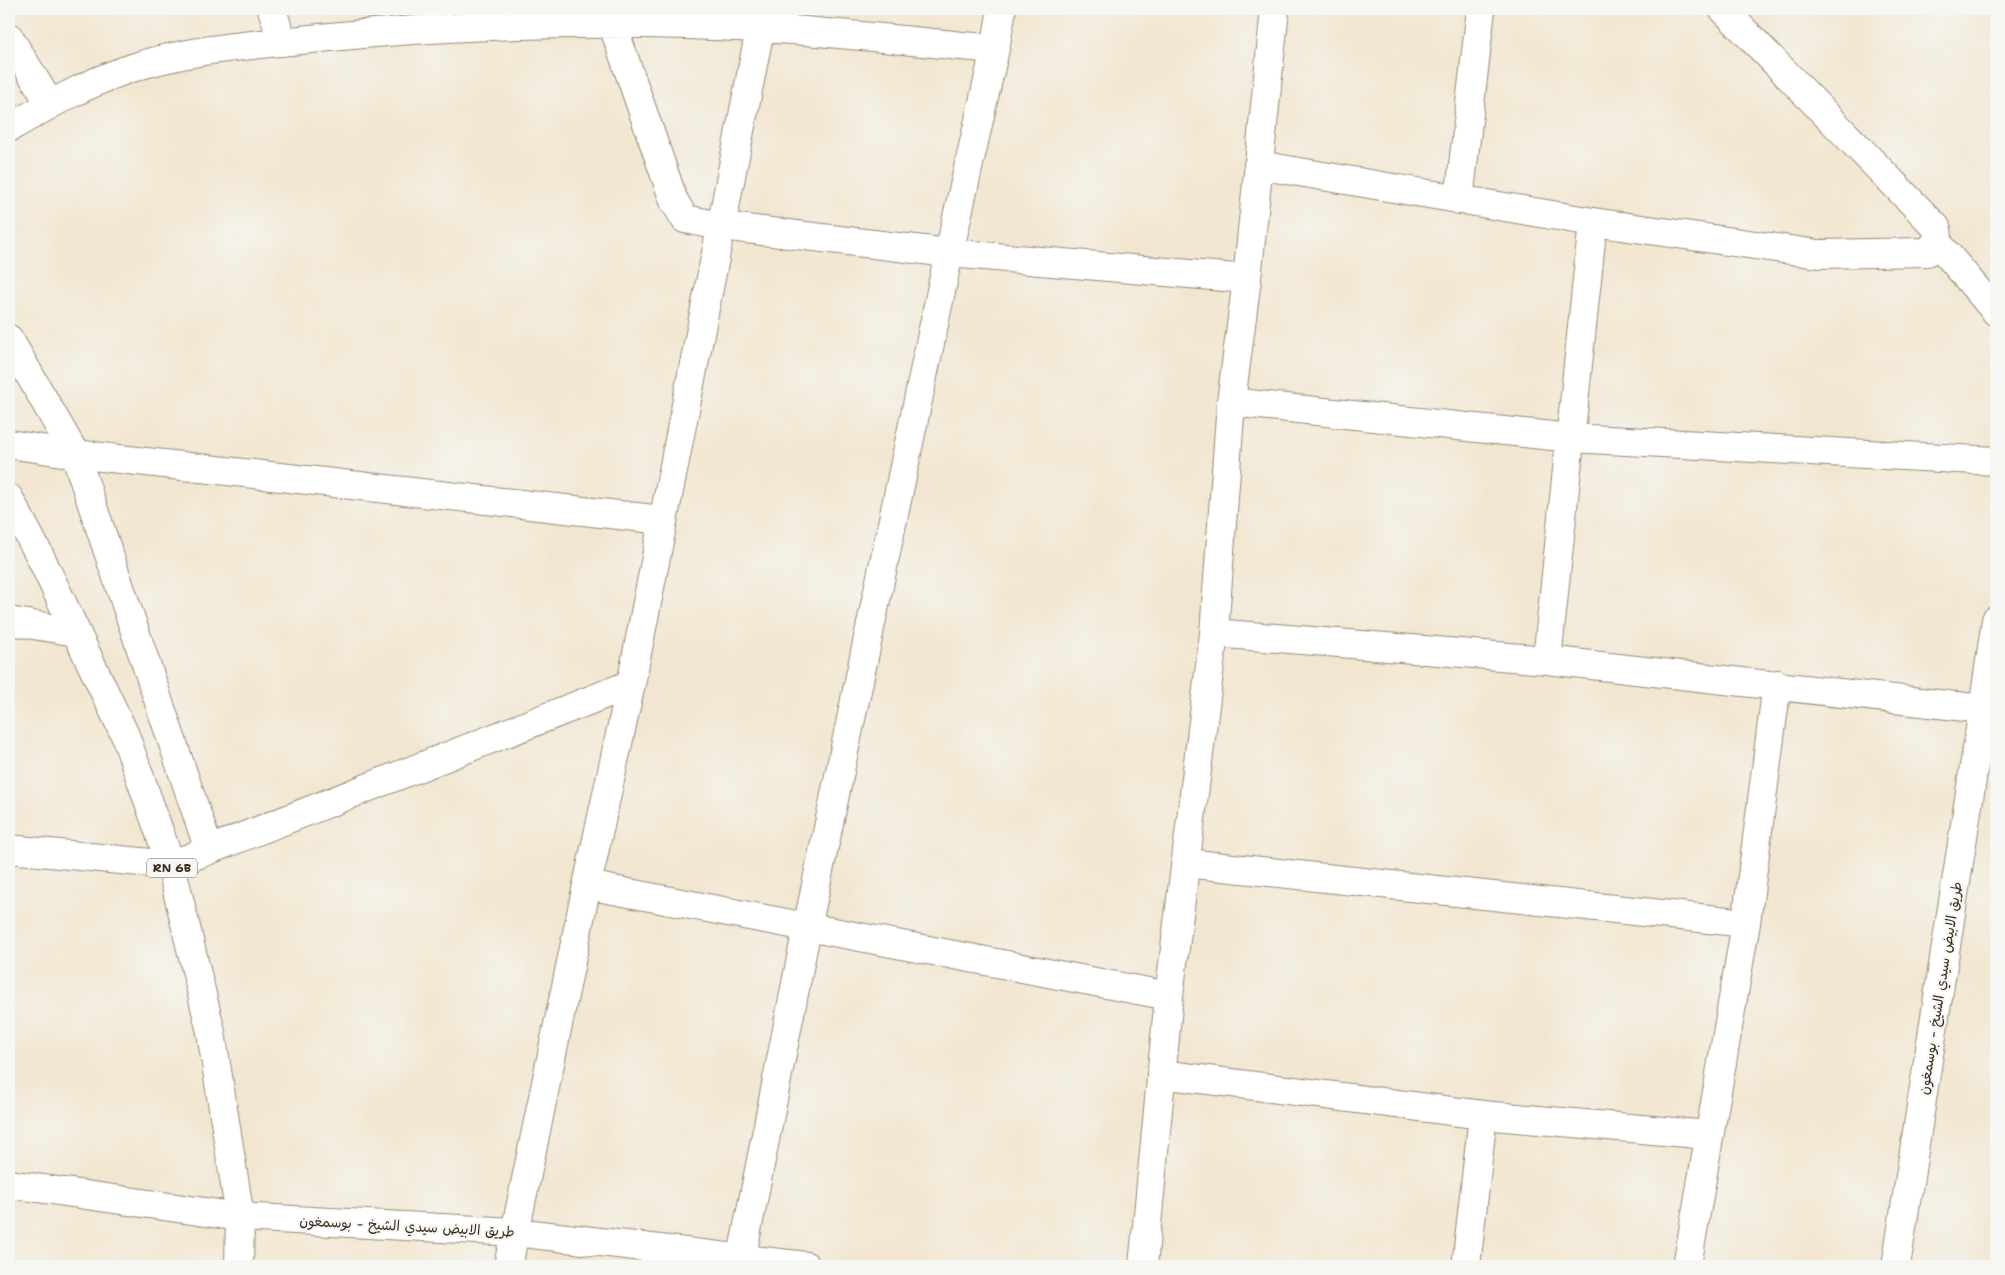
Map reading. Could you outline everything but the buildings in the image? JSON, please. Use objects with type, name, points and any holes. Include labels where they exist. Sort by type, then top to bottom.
[{"type":"street","points":[[272,9],[282,42]]},
{"type":"street","points":[[741,1262],[807,928],[948,253],[995,49],[1002,9]]},
{"type":"street","points":[[1142,1266],[1160,1074],[1214,633],[1231,402],[1247,279],[1275,9]]},
{"type":"street","points":[[1459,200],[1482,9]]},
{"type":"street","points":[[1258,165],[1593,222],[1818,254],[1927,252],[1937,242],[1938,234],[1927,218],[1723,9]]},
{"type":"street","points":[[612,16],[679,211],[688,220],[721,226],[948,253],[1247,279]]},
{"type":"street","points":[[9,128],[50,104],[127,69],[204,52],[392,31],[612,16],[762,18],[995,49]]},
{"type":"street","points":[[508,1266],[586,885],[631,684],[762,18]]},
{"type":"street","points":[[9,37],[50,104]]},
{"type":"street","points":[[1547,660],[1593,222]]},
{"type":"street","points":[[1937,242],[1996,312]]},
{"type":"street","points":[[9,339],[75,454],[210,850]]},
{"type":"street","points":[[1231,402],[1571,438],[1996,461]]},
{"type":"street","points":[[9,444],[75,454],[664,520]]},
{"type":"street","name":"RN 6B","points":[[9,498],[125,735],[171,865],[211,1032],[240,1217],[239,1266]]},
{"type":"street","name":"طريق الابيض سيدي الشيخ - بوسمغون","points":[[1896,1266],[1990,710],[1996,620]]},
{"type":"street","points":[[9,621],[76,632]]},
{"type":"street","points":[[1214,633],[1547,660],[1777,684],[1990,710]]},
{"type":"street","points":[[9,849],[171,865],[631,684]]},
{"type":"street","points":[[1687,1266],[1746,923],[1777,684]]},
{"type":"street","points":[[1186,863],[1746,923]]},
{"type":"street","points":[[586,885],[1169,996]]},
{"type":"street","points":[[1160,1074],[1483,1115],[1709,1135]]},
{"type":"street","points":[[1466,1266],[1483,1115]]},
{"type":"street","name":"طريق الابيض سيدي الشيخ - بوسمغون","points":[[9,1184],[240,1217],[515,1232],[741,1262],[806,1266]]}]
